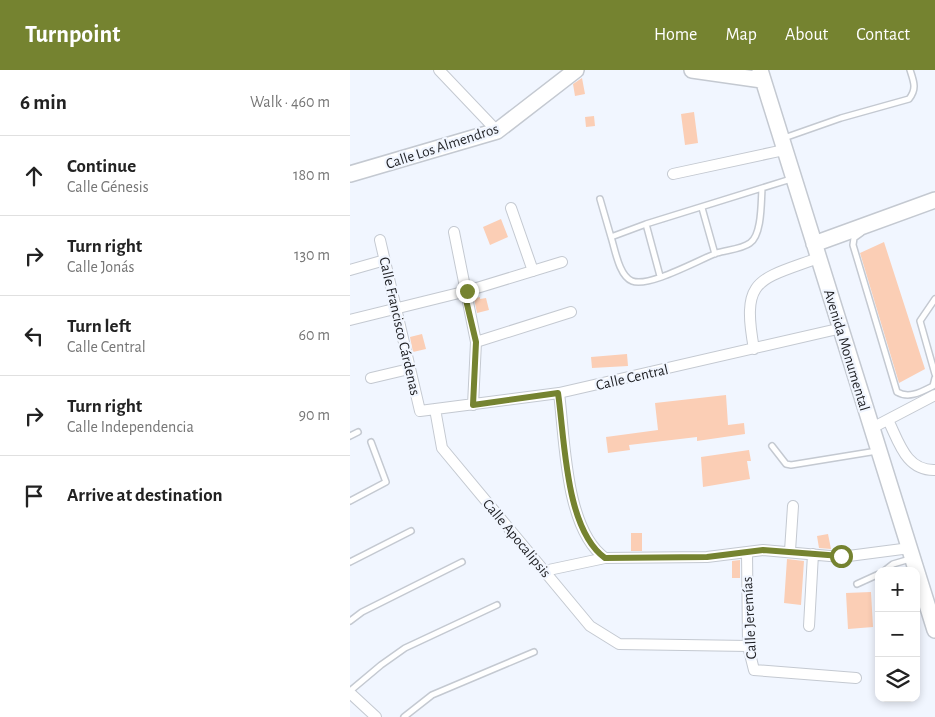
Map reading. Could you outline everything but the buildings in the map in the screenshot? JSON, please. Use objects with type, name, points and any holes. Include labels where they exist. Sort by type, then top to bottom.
[{"type":"main road","name":"Calle Los Almendros","points":[[350,174],[497,131],[576,70]]},
{"type":"main road","points":[[692,70],[761,75]]},
{"type":"main road","name":"Avenida Monumental","points":[[761,75],[842,328],[878,451],[935,630]]},
{"type":"main road","points":[[816,251],[934,204]]},
{"type":"street","points":[[439,70],[497,131]]},
{"type":"street","points":[[673,174],[783,145]]},
{"type":"street","points":[[511,208],[532,271]]},
{"type":"street","points":[[454,232],[467,291],[466,300],[476,342],[473,405]]},
{"type":"street","name":"Calle Francisco Cárdenas","points":[[380,240],[420,411]]},
{"type":"street","points":[[754,349],[749,312],[750,299],[758,286],[772,275],[816,251]]},
{"type":"street","points":[[350,270],[385,260]]},
{"type":"street","points":[[350,320],[467,291],[562,262]]},
{"type":"street","points":[[476,342],[570,312]]},
{"type":"street","name":"Calle Central","points":[[420,411],[558,393],[842,328]]},
{"type":"street","points":[[371,378],[409,368]]},
{"type":"street","points":[[558,393],[576,514],[588,540],[605,558]]},
{"type":"street","points":[[872,428],[935,395]]},
{"type":"street","name":"Calle Apocalipsis","points":[[435,409],[442,448],[590,626],[612,641],[627,644],[748,646]]},
{"type":"street","points":[[888,420],[911,462],[917,468],[935,470]]},
{"type":"street","points":[[790,551],[793,506]]},
{"type":"street","points":[[544,571],[605,558],[707,557],[747,552],[790,551],[841,556],[912,553]]},
{"type":"street","name":"Calle Jeremías","points":[[747,552],[748,646],[754,670],[856,678]]},
{"type":"street","points":[[809,626],[813,554]]},
{"type":"street","points":[[350,692],[371,716]]},
{"type":"lane","points":[[783,145],[841,118],[909,99],[914,92],[915,86],[910,70]]},
{"type":"lane","points":[[611,237],[646,224],[793,178]]},
{"type":"lane","points":[[600,199],[625,276],[632,282],[643,282],[688,268],[715,254],[750,243],[756,235],[761,217],[762,188]]},
{"type":"lane","points":[[934,204],[854,238],[853,246],[897,392],[903,395],[919,394],[933,386],[935,376],[920,320],[935,299]]},
{"type":"lane","points":[[702,208],[715,254]]},
{"type":"lane","points":[[646,224],[660,276]]},
{"type":"lane","points":[[350,436],[358,432]]},
{"type":"lane","points":[[350,501],[386,482],[371,442]]},
{"type":"lane","points":[[772,446],[786,464],[791,465],[878,451]]},
{"type":"lane","points":[[350,562],[411,531]]},
{"type":"lane","points":[[889,567],[912,553]]},
{"type":"lane","points":[[350,620],[362,612],[462,562]]},
{"type":"lane","points":[[857,584],[875,576]]},
{"type":"lane","points":[[350,692],[381,664],[405,648],[497,605]]},
{"type":"lane","points":[[404,717],[432,696],[534,652]]},
{"type":"route","points":[[467,291],[466,300],[476,342],[473,405],[558,393],[573,502],[580,526],[596,552],[605,558],[612,559],[707,557],[763,550],[841,556]]}]
